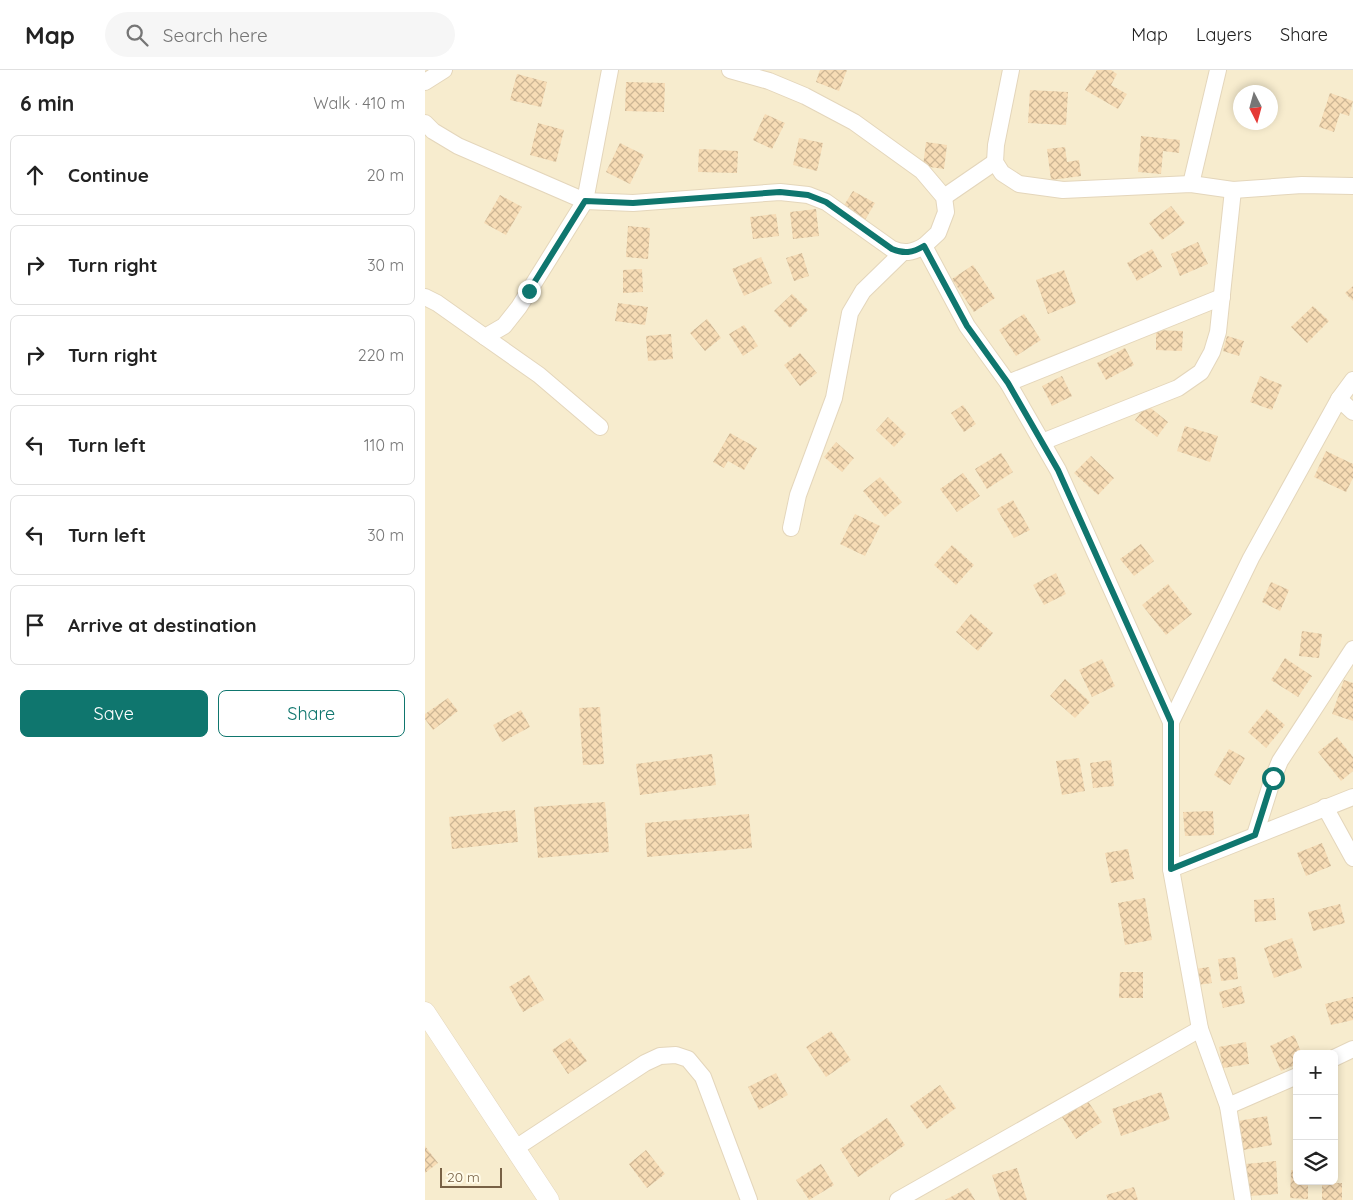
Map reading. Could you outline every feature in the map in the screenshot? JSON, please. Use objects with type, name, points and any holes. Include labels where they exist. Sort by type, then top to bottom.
[{"type":"street","points":[[427,77],[444,70]]},
{"type":"street","points":[[485,337],[504,326],[519,307],[585,201],[610,70]]},
{"type":"street","points":[[425,123],[433,131],[458,146],[585,201],[633,203],[780,192],[808,195],[826,202],[892,249],[902,253],[914,252],[924,246],[938,233],[946,212],[944,197],[922,171],[854,122],[805,96],[769,81],[730,70]]},
{"type":"street","points":[[1011,70],[996,146],[995,162],[1002,173],[1019,184],[1063,190],[1191,184],[1233,190],[1302,185],[1353,186]]},
{"type":"street","points":[[1191,184],[1218,70]]},
{"type":"street","points":[[944,197],[995,162]]},
{"type":"street","points":[[1042,442],[1178,388],[1201,372],[1212,352],[1218,332],[1233,190]]},
{"type":"street","points":[[924,246],[967,326],[1008,383],[1058,470],[1171,722],[1171,869],[1200,1029],[1228,1106],[1243,1200]]},
{"type":"street","points":[[791,528],[798,496],[834,398],[850,313],[863,291],[902,253]]},
{"type":"street","points":[[425,297],[437,303],[539,375],[600,427]]},
{"type":"street","points":[[1008,383],[1222,297]]},
{"type":"street","points":[[1171,722],[1251,558],[1339,399],[1353,380]]},
{"type":"street","points":[[1339,399],[1353,412]]},
{"type":"street","points":[[1255,835],[1280,762],[1353,649]]},
{"type":"street","points":[[1171,869],[1353,796]]},
{"type":"street","points":[[1325,807],[1353,858]]},
{"type":"street","points":[[425,1012],[549,1200]]},
{"type":"street","points":[[898,1200],[1200,1029]]},
{"type":"street","points":[[1338,1056],[1353,1049]]},
{"type":"street","points":[[514,1149],[645,1063],[660,1056],[676,1055],[688,1060],[703,1077],[749,1200]]},
{"type":"street","points":[[1228,1106],[1293,1078]]},
{"type":"shaded area","points":[[425,70],[1353,70],[1353,1200],[425,1200]]},
{"type":"building","points":[[820,70],[847,70],[839,91],[816,82]]},
{"type":"building","points":[[1097,70],[1111,70],[1117,74],[1111,85],[1127,94],[1118,109],[1085,90]]},
{"type":"building","points":[[517,74],[547,82],[541,107],[510,100]]},
{"type":"building","points":[[626,82],[665,83],[664,112],[625,111]]},
{"type":"building","points":[[1030,90],[1068,92],[1066,125],[1028,123]]},
{"type":"building","points":[[1330,93],[1353,101],[1349,116],[1340,113],[1334,132],[1319,127]]},
{"type":"building","points":[[765,114],[785,123],[772,149],[753,140]]},
{"type":"building","points":[[538,123],[564,130],[556,162],[530,155]]},
{"type":"building","points":[[1141,136],[1180,140],[1179,153],[1163,151],[1161,174],[1138,172]]},
{"type":"building","points":[[799,138],[823,143],[817,171],[793,165]]},
{"type":"building","points":[[926,142],[947,145],[944,169],[923,166]]},
{"type":"building","points":[[620,143],[644,155],[630,184],[606,172]]},
{"type":"building","points":[[1065,147],[1067,162],[1079,160],[1081,176],[1051,180],[1047,149]]},
{"type":"building","points":[[699,149],[738,151],[737,173],[698,172]]},
{"type":"building","points":[[853,191],[875,203],[865,220],[843,207]]},
{"type":"building","points":[[500,195],[522,207],[506,235],[484,223]]},
{"type":"building","points":[[1171,206],[1185,223],[1162,240],[1149,223]]},
{"type":"building","points":[[816,209],[819,236],[793,239],[790,212]]},
{"type":"building","points":[[776,214],[779,236],[753,239],[750,217]]},
{"type":"building","points":[[628,226],[650,228],[648,259],[626,257]]},
{"type":"building","points":[[1198,242],[1208,264],[1180,276],[1171,254]]},
{"type":"building","points":[[1152,249],[1162,267],[1137,281],[1127,263]]},
{"type":"building","points":[[802,253],[809,276],[794,281],[786,258]]},
{"type":"building","points":[[761,257],[772,283],[744,296],[732,269]]},
{"type":"building","points":[[973,265],[995,298],[974,312],[952,279]]},
{"type":"building","points":[[642,269],[643,292],[623,293],[623,270]]},
{"type":"building","points":[[1064,270],[1076,303],[1048,314],[1036,280]]},
{"type":"building","points":[[1353,286],[1353,301],[1345,293]]},
{"type":"building","points":[[792,294],[808,310],[790,328],[774,311]]},
{"type":"building","points":[[618,303],[648,307],[645,325],[615,321]]},
{"type":"building","points":[[1313,306],[1329,321],[1307,343],[1291,327]]},
{"type":"building","points":[[1024,314],[1041,340],[1016,356],[999,330]]},
{"type":"building","points":[[707,319],[721,338],[705,351],[690,333]]},
{"type":"building","points":[[744,325],[758,346],[743,356],[729,334]]},
{"type":"building","points":[[1156,330],[1183,331],[1182,351],[1156,350]]},
{"type":"building","points":[[671,334],[673,359],[648,361],[646,336]]},
{"type":"building","points":[[1227,336],[1244,341],[1239,356],[1223,351]]},
{"type":"building","points":[[1125,348],[1134,365],[1106,380],[1097,363]]},
{"type":"building","points":[[800,353],[817,373],[800,386],[784,365]]},
{"type":"building","points":[[1062,376],[1072,396],[1052,406],[1042,386]]},
{"type":"building","points":[[1260,376],[1282,385],[1272,410],[1250,402]]},
{"type":"building","points":[[963,405],[976,424],[964,432],[951,413]]},
{"type":"building","points":[[1147,405],[1168,422],[1157,437],[1135,420]]},
{"type":"building","points":[[888,417],[906,434],[894,447],[876,430]]},
{"type":"building","points":[[1185,426],[1218,436],[1210,462],[1177,451]]},
{"type":"building","points":[[730,433],[757,448],[744,470],[728,461],[724,468],[713,462]]},
{"type":"building","points":[[836,442],[854,458],[842,472],[824,457]]},
{"type":"building","points":[[1326,451],[1353,464],[1353,478],[1346,492],[1314,477]]},
{"type":"building","points":[[1001,453],[1013,472],[987,489],[975,469]]},
{"type":"building","points":[[1091,456],[1114,478],[1098,495],[1074,473]]},
{"type":"building","points":[[963,473],[980,496],[957,512],[940,489]]},
{"type":"building","points":[[880,477],[902,502],[885,517],[863,491]]},
{"type":"building","points":[[1013,500],[1030,530],[1014,538],[997,509]]},
{"type":"building","points":[[855,514],[880,526],[865,556],[840,544]]},
{"type":"building","points":[[1141,544],[1154,561],[1134,576],[1120,559]]},
{"type":"building","points":[[952,545],[974,565],[956,585],[934,565]]},
{"type":"building","points":[[1056,573],[1066,594],[1044,605],[1033,585]]},
{"type":"building","points":[[1271,582],[1289,590],[1280,611],[1262,602]]},
{"type":"building","points":[[1168,584],[1192,614],[1166,635],[1142,605]]},
{"type":"building","points":[[971,614],[993,633],[978,651],[956,632]]},
{"type":"building","points":[[1302,631],[1322,634],[1319,658],[1299,656]]},
{"type":"building","points":[[1285,658],[1312,676],[1298,697],[1271,680]]},
{"type":"building","points":[[1102,659],[1115,686],[1092,697],[1079,670]]},
{"type":"building","points":[[1065,679],[1090,702],[1075,718],[1050,696]]},
{"type":"building","points":[[1344,680],[1353,683],[1353,721],[1332,714]]},
{"type":"building","points":[[448,698],[458,711],[433,730],[425,719],[425,714]]},
{"type":"building","points":[[600,707],[604,764],[583,765],[579,708]]},
{"type":"building","points":[[1267,709],[1285,725],[1266,748],[1248,732]]},
{"type":"building","points":[[521,710],[530,727],[502,742],[493,725]]},
{"type":"building","points":[[1337,737],[1353,757],[1353,771],[1341,781],[1318,752]]},
{"type":"building","points":[[1229,749],[1245,758],[1230,785],[1214,775]]},
{"type":"building","points":[[712,754],[716,785],[640,795],[636,764]]},
{"type":"building","points":[[1079,758],[1085,791],[1062,795],[1056,761]]},
{"type":"building","points":[[1111,760],[1114,786],[1093,788],[1090,763]]},
{"type":"building","points":[[605,802],[609,852],[538,858],[534,807]]},
{"type":"building","points":[[515,810],[518,842],[452,849],[449,817]]},
{"type":"building","points":[[1213,811],[1214,835],[1185,836],[1183,812]]},
{"type":"building","points":[[749,814],[752,848],[647,857],[645,823]]},
{"type":"building","points":[[1322,843],[1331,866],[1306,876],[1297,853]]},
{"type":"building","points":[[1128,849],[1134,879],[1111,883],[1105,853]]},
{"type":"building","points":[[1145,898],[1152,940],[1125,945],[1118,903]]},
{"type":"building","points":[[1274,898],[1276,920],[1255,922],[1254,900]]},
{"type":"building","points":[[1340,904],[1345,923],[1313,931],[1308,912]]},
{"type":"building","points":[[1292,938],[1302,968],[1274,978],[1264,948]]},
{"type":"building","points":[[1235,957],[1238,979],[1221,981],[1218,959]]},
{"type":"building","points":[[1209,967],[1212,983],[1198,985],[1195,969]]},
{"type":"building","points":[[1120,972],[1143,972],[1143,998],[1119,998]]},
{"type":"building","points":[[529,975],[544,1000],[523,1012],[509,987]]},
{"type":"building","points":[[1241,986],[1245,1003],[1223,1008],[1219,992]]},
{"type":"building","points":[[1353,997],[1353,1020],[1331,1025],[1325,1004]]},
{"type":"building","points":[[831,1031],[851,1060],[826,1077],[806,1047]]},
{"type":"building","points":[[1294,1035],[1300,1050],[1293,1050],[1293,1066],[1281,1071],[1270,1046]]},
{"type":"building","points":[[570,1038],[587,1061],[568,1074],[552,1050]]},
{"type":"building","points":[[1246,1042],[1249,1064],[1223,1068],[1219,1047]]},
{"type":"building","points":[[776,1073],[788,1095],[759,1110],[748,1087]]},
{"type":"building","points":[[940,1085],[956,1108],[927,1129],[910,1106]]},
{"type":"building","points":[[1161,1092],[1170,1119],[1121,1136],[1112,1109]]},
{"type":"building","points":[[1087,1100],[1102,1122],[1076,1139],[1062,1117]]},
{"type":"building","points":[[1267,1116],[1272,1145],[1243,1150],[1238,1121]]},
{"type":"building","points":[[887,1118],[905,1145],[858,1177],[840,1149]]},
{"type":"building","points":[[425,1146],[438,1163],[425,1173]]},
{"type":"building","points":[[646,1150],[665,1174],[647,1188],[629,1164]]},
{"type":"building","points":[[1276,1161],[1278,1194],[1249,1196],[1246,1164]]},
{"type":"building","points":[[821,1164],[834,1185],[809,1200],[796,1180]]},
{"type":"building","points":[[1017,1168],[1027,1200],[1000,1200],[992,1175]]},
{"type":"building","points":[[1291,1170],[1293,1170],[1293,1185],[1308,1185],[1308,1199],[1290,1198]]},
{"type":"building","points":[[1338,1183],[1342,1183],[1342,1200],[1322,1200],[1322,1185],[1338,1185]]},
{"type":"building","points":[[1134,1187],[1138,1200],[1108,1200],[1106,1195]]},
{"type":"building","points":[[968,1188],[975,1200],[945,1200]]},
{"type":"route","points":[[529,291],[585,201],[633,203],[742,193],[780,192],[808,195],[826,202],[892,249],[902,253],[914,252],[924,246],[967,326],[1008,383],[1058,470],[1171,722],[1171,869],[1255,835],[1273,778]]}]
